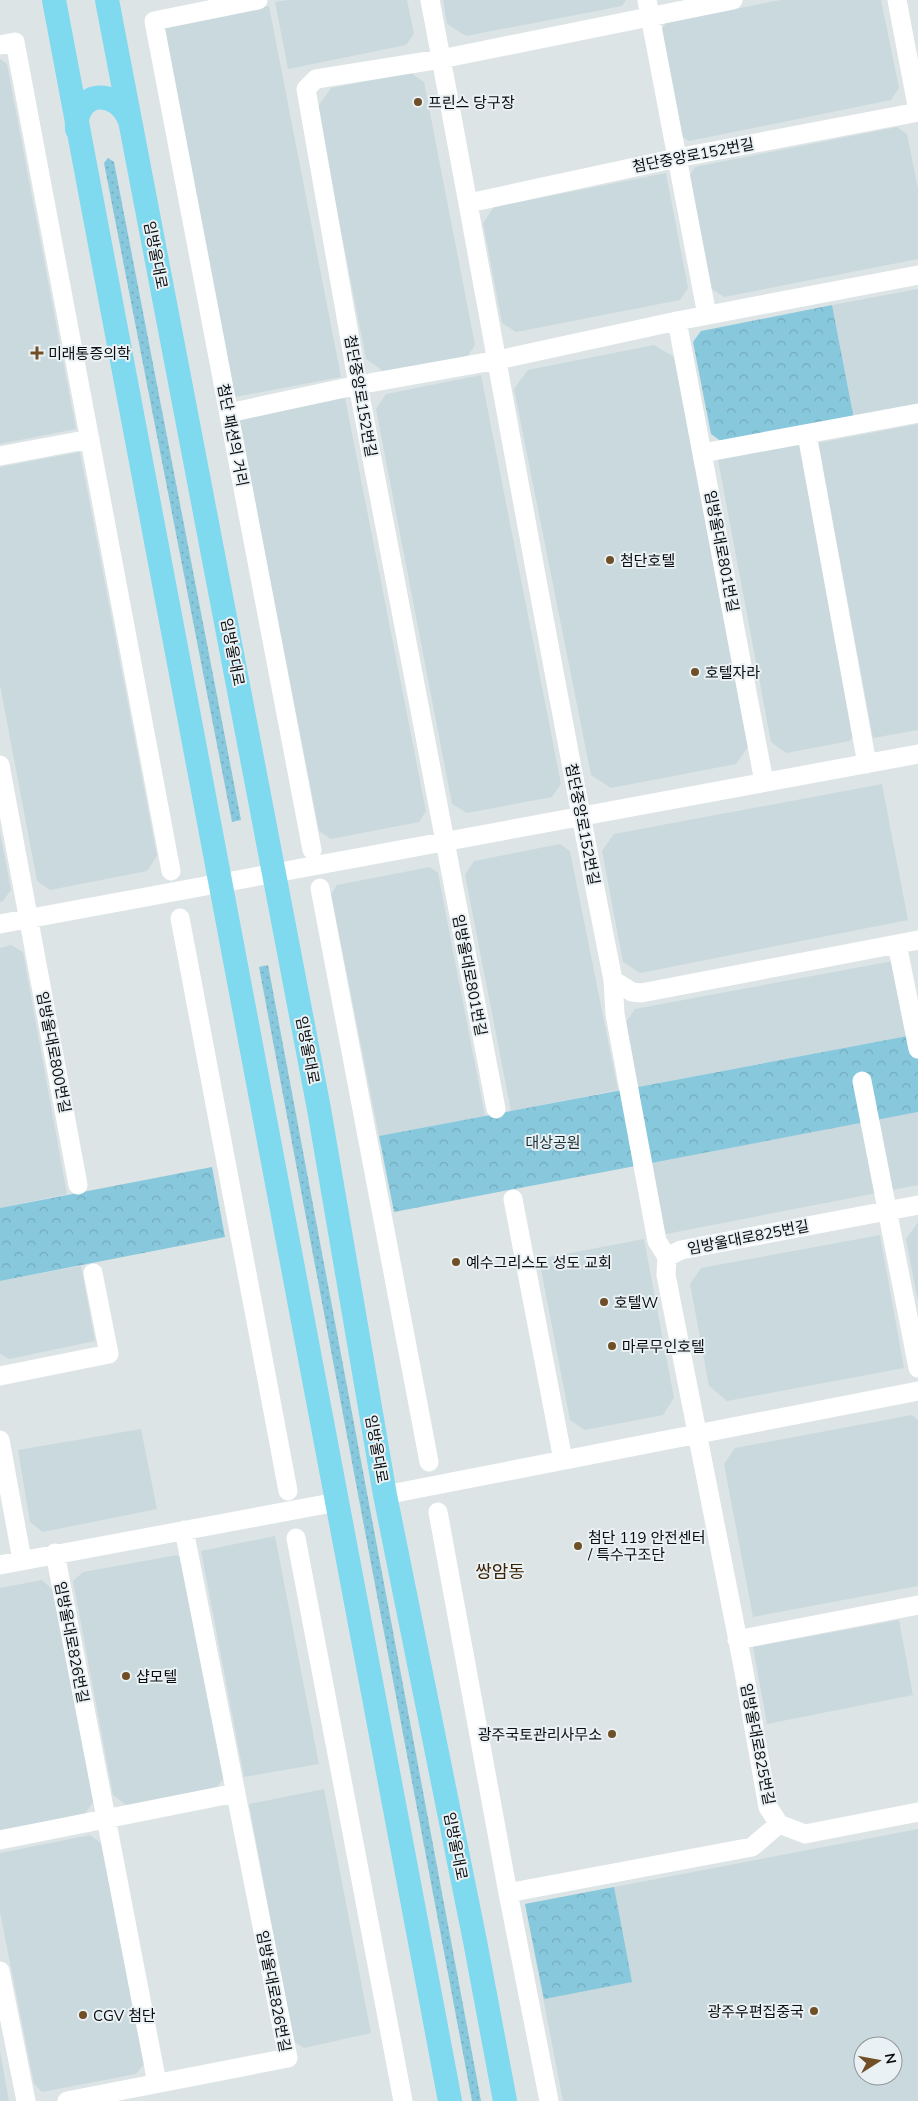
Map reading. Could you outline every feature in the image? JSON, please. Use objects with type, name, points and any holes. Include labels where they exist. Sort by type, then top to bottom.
[{"type":"main road","points":[[54,0],[450,2101]]},
{"type":"main road","name":"임방울대로","points":[[107,0],[275,872],[319,1109],[385,1495],[475,1941],[505,2101]]},
{"type":"main road","points":[[78,133],[76,118],[80,110],[92,99],[100,97],[116,100],[127,113],[131,125]]},
{"type":"street","name":"첨단 패션의 거리","points":[[258,0],[154,21],[312,850]]},
{"type":"street","name":"첨단중앙로152번길","points":[[430,0],[581,817],[613,980],[615,1014],[657,1241],[667,1257]]},
{"type":"street","name":"첨단중앙로152번길","points":[[445,841],[358,385],[306,89],[316,79],[441,59],[648,8],[733,0]]},
{"type":"street","points":[[897,0],[918,112]]},
{"type":"street","points":[[648,8],[706,315]]},
{"type":"street","points":[[0,45],[15,42],[171,871]]},
{"type":"street","name":"첨단중앙로152번길","points":[[468,203],[677,158],[918,112]]},
{"type":"street","points":[[229,413],[358,385],[498,360],[706,315],[918,275]]},
{"type":"street","name":"임방울대로801번길","points":[[677,321],[764,782]]},
{"type":"street","points":[[703,453],[918,413]]},
{"type":"street","points":[[807,434],[867,764]]},
{"type":"street","points":[[0,456],[90,439]]},
{"type":"street","points":[[0,924],[918,754]]},
{"type":"street","name":"임방울대로800번길","points":[[0,764],[78,1185]]},
{"type":"street","name":"임방울대로801번길","points":[[445,841],[496,1109]]},
{"type":"street","points":[[320,888],[429,1462]]},
{"type":"street","points":[[180,918],[288,1491]]},
{"type":"street","points":[[613,980],[632,992],[641,993],[918,940]]},
{"type":"street","points":[[897,944],[918,1049]]},
{"type":"street","points":[[862,1081],[918,1368]]},
{"type":"street","points":[[513,1199],[563,1460]]},
{"type":"street","name":"임방울대로825번길","points":[[918,1204],[688,1248],[672,1253],[667,1257],[666,1275],[698,1433],[768,1807],[779,1824],[805,1834],[918,1812]]},
{"type":"street","points":[[0,1376],[109,1354],[93,1274]]},
{"type":"street","points":[[385,1495],[918,1391]]},
{"type":"street","points":[[0,1440],[22,1560]]},
{"type":"street","points":[[0,1565],[55,1553],[337,1502]]},
{"type":"street","points":[[438,1512],[508,1893],[549,2101]]},
{"type":"street","name":"임방울대로826번길","points":[[67,2101],[288,2058],[184,1530]]},
{"type":"street","points":[[296,1538],[402,2101]]},
{"type":"street","name":"임방울대로826번길","points":[[55,1553],[157,2083]]},
{"type":"street","points":[[737,1640],[918,1605]]},
{"type":"street","points":[[0,1840],[236,1793]]},
{"type":"street","points":[[508,1893],[752,1847],[779,1824]]},
{"type":"street","points":[[0,1971],[26,2101]]},
{"type":"shaded area","points":[[288,0],[407,0],[414,34],[406,45],[288,69],[275,2]]},
{"type":"shaded area","points":[[443,0],[626,0],[622,6],[466,36],[447,24]]},
{"type":"shaded area","points":[[780,0],[881,0],[899,88],[891,100],[689,141],[677,133],[658,35],[666,23]]},
{"type":"shaded area","points":[[269,6],[341,377],[235,397],[163,26]]},
{"type":"shaded area","points":[[0,59],[7,64],[76,429],[0,444]]},
{"type":"shaded area","points":[[411,73],[424,82],[475,345],[467,357],[386,373],[366,359],[317,108],[331,88]]},
{"type":"shaded area","points":[[897,127],[907,134],[918,189],[918,259],[724,297],[707,286],[686,182],[695,167]]},
{"type":"shaded area","points":[[666,173],[688,288],[680,300],[516,332],[502,323],[483,223],[494,207]]},
{"type":"shaded area","points":[[918,289],[918,407],[854,419],[832,305]]},
{"type":"shaded area","points":[[654,345],[674,357],[748,747],[736,764],[611,788],[591,775],[514,389],[528,370]]},
{"type":"shaded area","points":[[481,375],[561,784],[552,797],[467,813],[452,804],[376,409],[386,394]]},
{"type":"shaded area","points":[[345,398],[426,811],[419,822],[331,839],[319,831],[239,419]]},
{"type":"shaded area","points":[[918,424],[918,730],[873,738],[818,443]]},
{"type":"shaded area","points":[[798,440],[854,735],[850,741],[786,753],[771,742],[717,455]]},
{"type":"shaded area","points":[[80,452],[157,856],[147,871],[50,890],[37,881],[0,685],[0,467]]},
{"type":"shaded area","points":[[882,784],[908,920],[640,973],[623,962],[602,851],[614,834]]},
{"type":"shaded area","points":[[0,832],[11,890],[3,901],[0,902]]},
{"type":"shaded area","points":[[560,844],[570,851],[618,1090],[511,1111],[465,875],[474,861]]},
{"type":"shaded area","points":[[430,867],[438,873],[485,1116],[379,1136],[331,894],[337,885]]},
{"type":"shaded area","points":[[11,945],[23,952],[67,1194],[0,1208],[0,948]]},
{"type":"shaded area","points":[[893,961],[907,1036],[638,1087],[626,1022],[635,1009]]},
{"type":"shaded area","points":[[918,1112],[918,1185],[661,1235],[647,1163]]},
{"type":"shaded area","points":[[918,1222],[918,1301],[906,1239]]},
{"type":"shaded area","points":[[880,1235],[904,1368],[727,1401],[709,1386],[690,1284],[701,1268]]},
{"type":"shaded area","points":[[644,1239],[674,1398],[663,1415],[585,1430],[570,1420],[539,1259]]},
{"type":"shaded area","points":[[81,1266],[95,1341],[9,1359],[0,1354],[0,1281]]},
{"type":"shaded area","points":[[912,1415],[918,1420],[918,1586],[753,1617],[724,1464],[735,1448]]},
{"type":"shaded area","points":[[141,1429],[157,1509],[43,1532],[30,1522],[18,1450]]},
{"type":"shaded area","points":[[275,1536],[319,1764],[244,1777],[201,1551]]},
{"type":"shaded area","points":[[177,1555],[182,1558],[224,1778],[217,1787],[126,1805],[113,1795],[73,1581],[83,1572]]},
{"type":"shaded area","points":[[42,1580],[54,1591],[94,1801],[84,1815],[0,1830],[0,1588]]},
{"type":"shaded area","points":[[899,1620],[913,1695],[767,1724],[753,1647]]},
{"type":"shaded area","points":[[324,1789],[371,2033],[304,2048],[293,2041],[249,1804]]},
{"type":"shaded area","name":"광주우편집중국","points":[[918,1829],[918,2101],[563,2101],[525,1904]]},
{"type":"shaded area","points":[[90,1835],[101,1843],[145,2063],[136,2074],[42,2092],[34,2084],[0,1912],[0,1853]]},
{"type":"shaded area","points":[[0,2051],[9,2101],[0,2101]]},
{"type":"green space","points":[[108,158],[114,162],[241,820],[232,822],[104,163]]},
{"type":"green space","points":[[832,305],[854,419],[725,444],[711,434],[693,342],[701,331]]},
{"type":"green space","points":[[268,965],[481,2101],[472,2101],[259,967]]},
{"type":"green space","name":"대상공원","points":[[918,1034],[918,1112],[394,1212],[379,1136]]},
{"type":"green space","points":[[212,1167],[225,1237],[0,1281],[0,1208]]},
{"type":"green space","points":[[614,1887],[632,1982],[544,1999],[525,1904]]},
{"type":"place","name":"프린스 당구장","points":[[418,102]]},
{"type":"place","name":"미래통증의학","points":[[37,353]]},
{"type":"place","name":"첨단호텔","points":[[610,560]]},
{"type":"place","name":"호텔자라","points":[[695,672]]},
{"type":"place","name":"예수그리스도 성도 교회","points":[[456,1262]]},
{"type":"place","name":"호텔W","points":[[604,1302]]},
{"type":"place","name":"마루무인호텔","points":[[612,1346]]},
{"type":"place","name":"첨단 119 안전센터 / 특수구조단","points":[[578,1546]]},
{"type":"place","name":"샵모텔","points":[[126,1676]]},
{"type":"place","name":"광주국토관리사무소","points":[[612,1734]]},
{"type":"place","name":"광주우편집중국","points":[[814,2011]]},
{"type":"place","name":"CGV 첨단","points":[[83,2015]]},
{"type":"district","name":"쌍암동","points":[[500,1571]]}]
